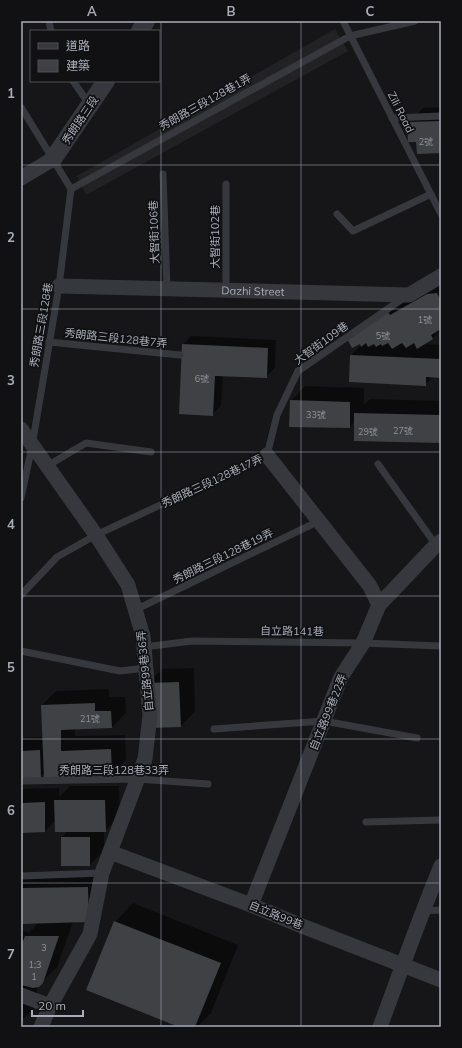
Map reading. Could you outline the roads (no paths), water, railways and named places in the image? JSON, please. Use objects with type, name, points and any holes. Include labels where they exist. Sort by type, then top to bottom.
[{"type":"street","points":[[141,30],[146,21]]},
{"type":"street","name":"秀朗路三段","points":[[53,159],[105,82]]},
{"type":"street","points":[[21,178],[53,159]]},
{"type":"street","points":[[409,295],[441,276]]},
{"type":"street","name":"Dazhi Street","points":[[59,286],[409,295]]},
{"type":"street","name":"自立路99巷36弄","points":[[21,429],[96,535],[128,585],[143,636],[150,715],[145,759],[102,873],[90,934],[50,1006],[41,1027]]},
{"type":"street","name":"秀朗路三段128巷17弄","points":[[267,454],[370,586],[379,605]]},
{"type":"street","name":"自立路99巷22弄","points":[[250,905],[341,677],[363,643],[379,605],[438,543]]},
{"type":"street","name":"自立路99巷","points":[[110,852],[441,980]]},
{"type":"street","points":[[380,1027],[441,866]]},
{"type":"street","points":[[21,995],[50,1006]]},
{"type":"lane","name":"Zili Road","points":[[343,21],[441,214]]},
{"type":"lane","name":"秀朗路三段128巷1弄","points":[[71,189],[350,36],[415,21]]},
{"type":"lane","points":[[74,82],[90,105]]},
{"type":"lane","points":[[21,107],[71,189]]},
{"type":"lane","points":[[392,118],[441,116]]},
{"type":"lane","name":"大智街106巷","points":[[163,174],[167,289]]},
{"type":"lane","name":"大智街102巷","points":[[226,184],[226,290]]},
{"type":"lane","name":"秀朗路三段128巷","points":[[21,498],[32,446],[50,342],[59,286],[71,189]]},
{"type":"lane","points":[[337,214],[354,231],[431,194]]},
{"type":"lane","name":"大智街109巷","points":[[267,454],[277,415],[298,371],[409,295]]},
{"type":"lane","name":"秀朗路三段128巷7弄","points":[[50,342],[180,355]]},
{"type":"lane","points":[[46,466],[86,443],[151,452]]},
{"type":"lane","name":"秀朗路三段128巷17弄","points":[[21,596],[57,557],[96,535],[267,454]]},
{"type":"lane","points":[[378,464],[438,543]]},
{"type":"lane","name":"秀朗路三段128巷19弄","points":[[135,610],[319,521]]},
{"type":"lane","name":"自立路141巷","points":[[144,648],[192,640],[441,646]]},
{"type":"lane","points":[[21,651],[120,671],[146,668]]},
{"type":"lane","points":[[214,729],[324,721],[417,738]]},
{"type":"lane","name":"秀朗路三段128巷33弄","points":[[21,781],[137,779],[208,784]]},
{"type":"lane","points":[[366,822],[441,820]]},
{"type":"lane","points":[[21,876],[102,873]]},
{"type":"lane","points":[[423,911],[441,910]]}]
